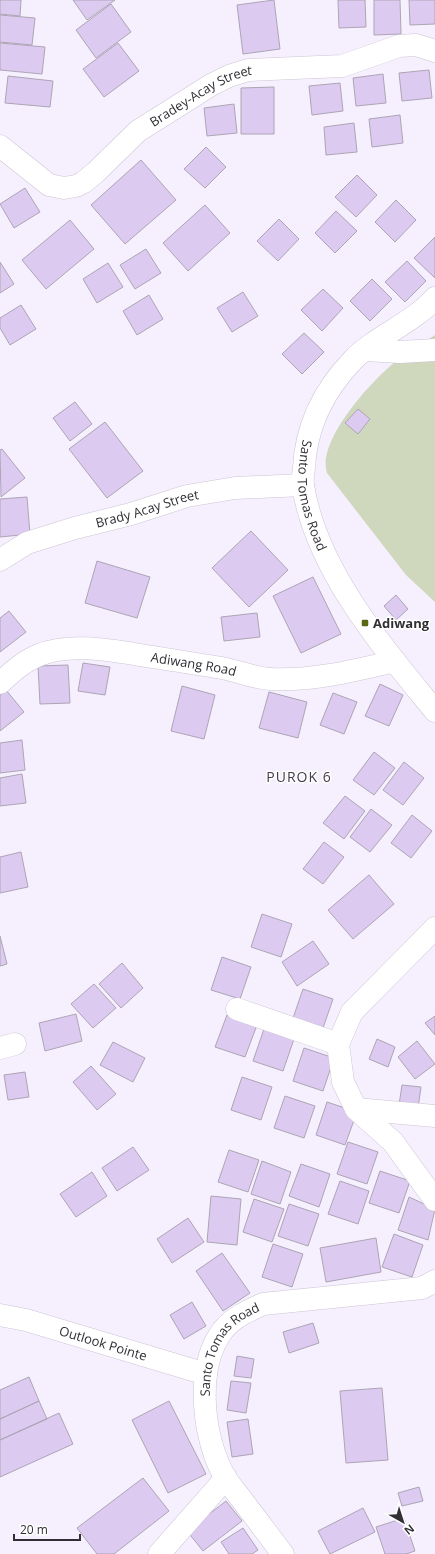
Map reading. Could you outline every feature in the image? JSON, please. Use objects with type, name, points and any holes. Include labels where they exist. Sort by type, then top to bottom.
[{"type":"street","name":"Bradey-Acay Street","points":[[0,146],[49,184],[64,188],[76,186],[84,182],[96,172],[138,131],[211,85],[229,76],[248,70],[342,66],[399,46],[416,45],[435,51]]},
{"type":"street","name":"Santo Tomas Road","points":[[435,298],[353,360],[332,385],[318,410],[308,433],[304,452],[303,485],[317,536],[348,597],[365,623],[435,711]]},
{"type":"street","points":[[365,350],[400,352],[435,350]]},
{"type":"street","name":"Brady Acay Street","points":[[0,560],[26,543],[75,528],[131,514],[187,496],[235,488],[303,485]]},
{"type":"street","name":"Adiwang Road","points":[[0,683],[20,665],[40,654],[74,648],[107,650],[223,668],[268,679],[310,679],[346,673],[395,661]]},
{"type":"street","points":[[435,928],[352,1012],[338,1044],[343,1082],[356,1109],[393,1142],[435,1200]]},
{"type":"street","points":[[237,1009],[338,1044]]},
{"type":"street","points":[[356,1109],[435,1116]]},
{"type":"street","name":"Santo Tomas Road","points":[[283,1554],[226,1478],[210,1443],[205,1407],[206,1374],[212,1351],[223,1331],[240,1314],[263,1304],[422,1288],[435,1281]]},
{"type":"street","name":"Outlook Pointe","points":[[0,1315],[33,1322],[206,1374]]},
{"type":"street","points":[[159,1554],[226,1478]]},
{"type":"green space","points":[[435,335],[435,602],[406,575],[327,473],[326,459],[331,443],[340,425],[365,391],[379,376],[404,355]]},
{"type":"building","points":[[0,0],[21,0],[20,16],[0,14]]},
{"type":"building","points":[[73,0],[115,0],[87,20]]},
{"type":"building","points":[[274,0],[280,49],[243,54],[237,5]]},
{"type":"building","points":[[338,0],[365,0],[366,27],[339,28]]},
{"type":"building","points":[[374,0],[400,0],[401,34],[374,35]]},
{"type":"building","points":[[409,0],[435,0],[435,24],[410,25]]},
{"type":"building","points":[[111,4],[131,32],[96,58],[76,30]]},
{"type":"building","points":[[0,15],[35,18],[32,45],[0,42]]},
{"type":"building","points":[[0,43],[45,47],[42,74],[0,70]]},
{"type":"building","points":[[118,43],[139,71],[104,97],[83,69]]},
{"type":"building","points":[[429,70],[432,98],[402,101],[399,73]]},
{"type":"building","points":[[383,74],[386,103],[356,106],[353,78]]},
{"type":"building","points":[[8,76],[53,81],[50,107],[5,103]]},
{"type":"building","points":[[340,83],[343,111],[312,115],[309,86]]},
{"type":"building","points":[[274,87],[274,134],[241,134],[241,88]]},
{"type":"building","points":[[234,104],[237,133],[207,136],[204,108]]},
{"type":"building","points":[[400,115],[403,143],[372,147],[369,119]]},
{"type":"building","points":[[354,123],[357,152],[326,155],[324,127]]},
{"type":"building","points":[[206,147],[226,167],[205,188],[184,169]]},
{"type":"building","points":[[141,160],[176,200],[125,244],[91,205]]},
{"type":"building","points":[[357,175],[377,195],[356,217],[335,197]]},
{"type":"building","points":[[25,188],[40,212],[14,228],[0,204]]},
{"type":"building","points":[[396,200],[416,220],[395,242],[375,222]]},
{"type":"building","points":[[205,205],[230,233],[188,271],[163,243]]},
{"type":"building","points":[[336,211],[357,231],[335,253],[315,233]]},
{"type":"building","points":[[279,219],[299,239],[278,261],[257,241]]},
{"type":"building","points":[[70,220],[94,249],[46,289],[22,260]]},
{"type":"building","points":[[435,237],[435,278],[414,258]]},
{"type":"building","points":[[146,249],[161,273],[135,289],[120,265]]},
{"type":"building","points":[[407,261],[426,281],[405,302],[385,282]]},
{"type":"building","points":[[0,262],[14,284],[0,293]]},
{"type":"building","points":[[108,263],[123,287],[97,303],[83,279]]},
{"type":"building","points":[[372,279],[392,299],[370,321],[350,301]]},
{"type":"building","points":[[323,289],[343,308],[322,331],[301,310]]},
{"type":"building","points":[[243,292],[258,316],[232,332],[217,308]]},
{"type":"building","points":[[149,295],[163,319],[137,335],[123,311]]},
{"type":"building","points":[[21,305],[36,329],[10,345],[0,328],[0,318]]},
{"type":"building","points":[[304,333],[324,352],[302,374],[282,354]]},
{"type":"building","points":[[75,402],[92,424],[70,441],[53,418]]},
{"type":"building","points":[[358,409],[370,419],[358,434],[345,423]]},
{"type":"building","points":[[105,422],[143,471],[107,498],[69,449]]},
{"type":"building","points":[[2,449],[25,478],[1,497],[0,450]]},
{"type":"building","points":[[27,497],[30,534],[0,537],[0,499]]},
{"type":"building","points":[[251,531],[288,570],[249,607],[212,568]]},
{"type":"building","points":[[97,561],[150,577],[137,618],[85,603]]},
{"type":"building","points":[[313,577],[341,634],[301,653],[273,596]]},
{"type":"building","points":[[396,595],[408,609],[396,620],[384,606]]},
{"type":"building","points":[[9,611],[26,632],[0,652],[0,618]]},
{"type":"building","points":[[257,613],[260,637],[224,641],[221,617]]},
{"type":"building","points":[[83,663],[110,667],[105,695],[78,691]]},
{"type":"building","points":[[68,665],[70,703],[40,704],[38,666]]},
{"type":"building","points":[[380,684],[403,695],[389,726],[365,716]]},
{"type":"building","points":[[182,686],[215,695],[204,739],[171,731]]},
{"type":"building","points":[[6,690],[24,712],[0,731],[0,695]]},
{"type":"building","points":[[269,692],[307,702],[298,738],[259,728]]},
{"type":"building","points":[[333,693],[357,702],[344,734],[320,725]]},
{"type":"building","points":[[22,740],[25,770],[0,773],[0,743]]},
{"type":"building","points":[[374,752],[395,768],[374,795],[353,780]]},
{"type":"building","points":[[404,762],[424,778],[403,805],[383,790]]},
{"type":"building","points":[[22,774],[26,803],[0,806],[0,778]]},
{"type":"building","points":[[345,796],[365,811],[344,839],[323,823]]},
{"type":"building","points":[[371,809],[392,825],[370,852],[350,837]]},
{"type":"building","points":[[412,815],[432,831],[411,858],[391,843]]},
{"type":"building","points":[[324,842],[344,857],[323,884],[303,869]]},
{"type":"building","points":[[21,852],[28,887],[0,893],[0,857]]},
{"type":"building","points":[[369,875],[394,904],[353,939],[328,910]]},
{"type":"building","points":[[262,914],[292,924],[281,957],[251,947]]},
{"type":"building","points":[[0,936],[7,964],[0,966]]},
{"type":"building","points":[[313,941],[329,964],[297,986],[282,962]]},
{"type":"building","points":[[222,957],[251,967],[240,999],[211,990]]},
{"type":"building","points":[[122,963],[143,988],[121,1008],[99,984]]},
{"type":"building","points":[[94,984],[116,1008],[93,1028],[71,1004]]},
{"type":"building","points":[[303,989],[333,999],[322,1031],[292,1021]]},
{"type":"building","points":[[76,1014],[82,1041],[45,1051],[39,1023]]},
{"type":"building","points":[[227,1015],[257,1025],[245,1057],[215,1047]]},
{"type":"building","points":[[435,1016],[435,1035],[425,1023]]},
{"type":"building","points":[[264,1029],[294,1039],[283,1071],[253,1061]]},
{"type":"building","points":[[377,1039],[395,1047],[388,1067],[369,1059]]},
{"type":"building","points":[[417,1041],[435,1064],[415,1079],[398,1057]]},
{"type":"building","points":[[113,1042],[145,1058],[133,1082],[100,1065]]},
{"type":"building","points":[[304,1048],[334,1058],[323,1091],[293,1081]]},
{"type":"building","points":[[91,1066],[116,1094],[97,1110],[73,1082]]},
{"type":"building","points":[[25,1072],[29,1097],[8,1100],[4,1075]]},
{"type":"building","points":[[242,1077],[272,1087],[261,1120],[231,1110]]},
{"type":"building","points":[[402,1085],[421,1087],[418,1108],[399,1105]]},
{"type":"building","points":[[285,1096],[315,1106],[304,1138],[274,1128]]},
{"type":"building","points":[[327,1102],[357,1112],[345,1145],[316,1135]]},
{"type":"building","points":[[348,1142],[378,1152],[367,1184],[337,1174]]},
{"type":"building","points":[[133,1147],[149,1170],[117,1191],[102,1168]]},
{"type":"building","points":[[229,1150],[259,1160],[248,1192],[218,1182]]},
{"type":"building","points":[[262,1161],[291,1172],[280,1204],[251,1194]]},
{"type":"building","points":[[301,1164],[330,1174],[319,1207],[289,1196]]},
{"type":"building","points":[[380,1171],[410,1181],[399,1213],[369,1203]]},
{"type":"building","points":[[92,1172],[107,1196],[76,1217],[60,1194]]},
{"type":"building","points":[[340,1181],[369,1191],[358,1224],[328,1214]]},
{"type":"building","points":[[211,1196],[241,1199],[237,1245],[207,1242]]},
{"type":"building","points":[[409,1197],[435,1209],[428,1240],[398,1230]]},
{"type":"building","points":[[254,1199],[284,1209],[272,1242],[243,1232]]},
{"type":"building","points":[[289,1204],[319,1214],[308,1246],[278,1236]]},
{"type":"building","points":[[188,1218],[204,1242],[172,1263],[157,1239]]},
{"type":"building","points":[[394,1234],[423,1245],[412,1277],[382,1267]]},
{"type":"building","points":[[376,1238],[381,1272],[326,1282],[320,1248]]},
{"type":"building","points":[[273,1244],[303,1254],[292,1287],[262,1277]]},
{"type":"building","points":[[222,1253],[250,1293],[223,1311],[196,1271]]},
{"type":"building","points":[[192,1302],[206,1326],[184,1339],[170,1315]]},
{"type":"building","points":[[313,1323],[319,1343],[289,1353],[283,1332]]},
{"type":"building","points":[[237,1356],[254,1359],[251,1378],[234,1376]]},
{"type":"building","points":[[29,1377],[39,1401],[0,1419],[0,1390]]},
{"type":"building","points":[[231,1381],[251,1383],[246,1413],[227,1410]]},
{"type":"building","points":[[382,1388],[388,1460],[346,1463],[340,1391]]},
{"type":"building","points":[[39,1401],[47,1419],[0,1440],[0,1419]]},
{"type":"building","points":[[169,1401],[206,1474],[168,1493],[132,1420]]},
{"type":"building","points":[[59,1413],[73,1444],[0,1477],[0,1440]]},
{"type":"building","points":[[248,1419],[253,1454],[232,1457],[227,1422]]},
{"type":"building","points":[[143,1478],[169,1511],[114,1554],[97,1554],[77,1528]]},
{"type":"building","points":[[419,1487],[423,1501],[402,1506],[398,1493]]},
{"type":"building","points":[[226,1501],[242,1521],[203,1551],[187,1531]]},
{"type":"building","points":[[363,1508],[375,1532],[330,1554],[318,1531]]},
{"type":"building","points":[[404,1518],[415,1551],[406,1554],[385,1554],[376,1527]]},
{"type":"building","points":[[243,1528],[258,1550],[252,1554],[229,1554],[221,1542]]},
{"type":"place","name":"Adiwang","points":[[365,623]]},
{"type":"district","name":"PUROK 6","points":[[299,776]]}]
